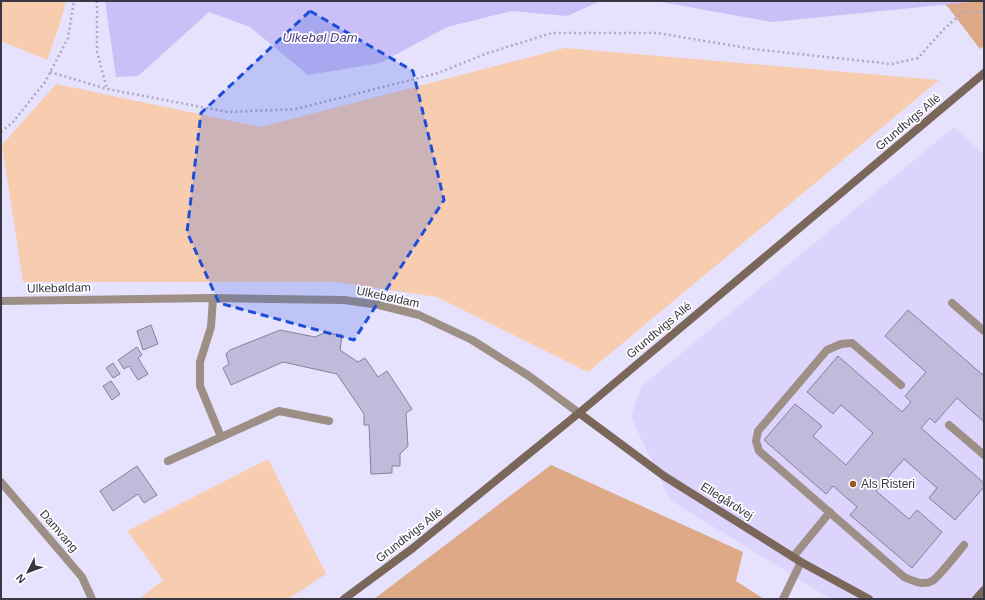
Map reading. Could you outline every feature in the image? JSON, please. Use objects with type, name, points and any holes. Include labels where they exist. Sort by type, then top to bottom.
[{"type":"street","name":"Grundtvigs Allé","points":[[344,599],[413,548],[580,413],[984,73]]},
{"type":"street","name":"Ulkebøldam","points":[[1,301],[213,298],[344,300],[379,305],[419,315],[472,340],[530,376],[580,413]]},
{"type":"street","points":[[213,298],[211,327],[200,362],[200,386],[221,437]]},
{"type":"street","points":[[952,303],[984,331]]},
{"type":"street","points":[[901,385],[852,343],[841,344],[827,350],[758,430],[756,441],[759,451],[904,577],[916,582],[924,583],[933,581],[964,545]]},
{"type":"street","points":[[168,461],[279,411],[329,421]]},
{"type":"street","name":"Ellegårdvej","points":[[580,413],[664,476],[800,562],[869,599]]},
{"type":"street","points":[[949,425],[984,455]]},
{"type":"street","name":"Damvang","points":[[1,482],[82,577],[92,599]]},
{"type":"street","points":[[793,557],[830,512]]},
{"type":"street","points":[[784,599],[800,562]]},
{"type":"street","points":[[976,599],[984,590]]},
{"type":"path","points":[[1,132],[13,122],[45,82],[68,38],[74,1]]},
{"type":"path","points":[[97,1],[97,52],[107,89]]},
{"type":"path","points":[[50,72],[107,89],[228,112],[296,109],[438,73],[488,53],[552,33],[657,33],[753,49],[892,64],[918,58],[943,30],[963,12],[984,12]]},
{"type":"highlighted area","points":[[310,11],[413,71],[444,200],[354,340],[219,303],[187,232],[201,113]]},
{"type":"shaded area","points":[[1,1],[66,1],[59,27],[47,60],[1,41]]},
{"type":"shaded area","points":[[940,1],[984,1],[984,46],[980,49],[948,7]]},
{"type":"shaded area","points":[[565,48],[939,80],[588,372],[437,297],[337,282],[23,282],[2,145],[56,84],[261,127]]},
{"type":"shaded area","points":[[954,127],[984,154],[984,599],[831,599],[670,500],[631,417],[641,387]]},
{"type":"shaded area","points":[[268,459],[326,574],[288,599],[139,599],[163,580],[127,531]]},
{"type":"shaded area","points":[[551,465],[743,552],[736,581],[764,599],[374,599]]},
{"type":"water","name":"Ulkebøl Dam","points":[[105,1],[600,1],[567,16],[511,11],[447,27],[380,63],[308,75],[250,27],[209,12],[138,76],[116,77]]},
{"type":"water","points":[[656,1],[981,1],[772,22]]},
{"type":"building","points":[[908,310],[984,376],[984,422],[957,398],[935,423],[930,418],[921,428],[984,483],[984,487],[955,520],[929,498],[937,488],[904,459],[876,491],[909,519],[917,510],[942,532],[912,568],[850,515],[857,507],[833,486],[826,494],[764,440],[795,404],[822,426],[813,436],[846,465],[873,433],[841,405],[833,414],[807,392],[838,356],[902,412],[911,402],[905,396],[926,372],[885,336]]},
{"type":"building","points":[[151,325],[158,344],[143,350],[137,331]]},
{"type":"building","points":[[280,330],[315,337],[324,333],[342,335],[340,350],[358,362],[365,358],[378,377],[387,371],[412,409],[406,413],[408,446],[400,454],[400,466],[392,466],[392,473],[371,474],[369,425],[364,425],[364,414],[337,374],[283,362],[231,385],[223,368],[229,364],[226,354],[230,350]]},
{"type":"building","points":[[137,347],[142,355],[138,358],[148,374],[138,380],[129,366],[124,369],[118,360]]},
{"type":"building","points":[[113,363],[120,374],[113,378],[106,368]]},
{"type":"building","points":[[111,381],[120,394],[112,400],[103,386]]},
{"type":"building","points":[[137,466],[157,495],[144,503],[138,494],[113,511],[100,491]]},
{"type":"place","name":"Als Risteri","points":[[853,484]]}]
